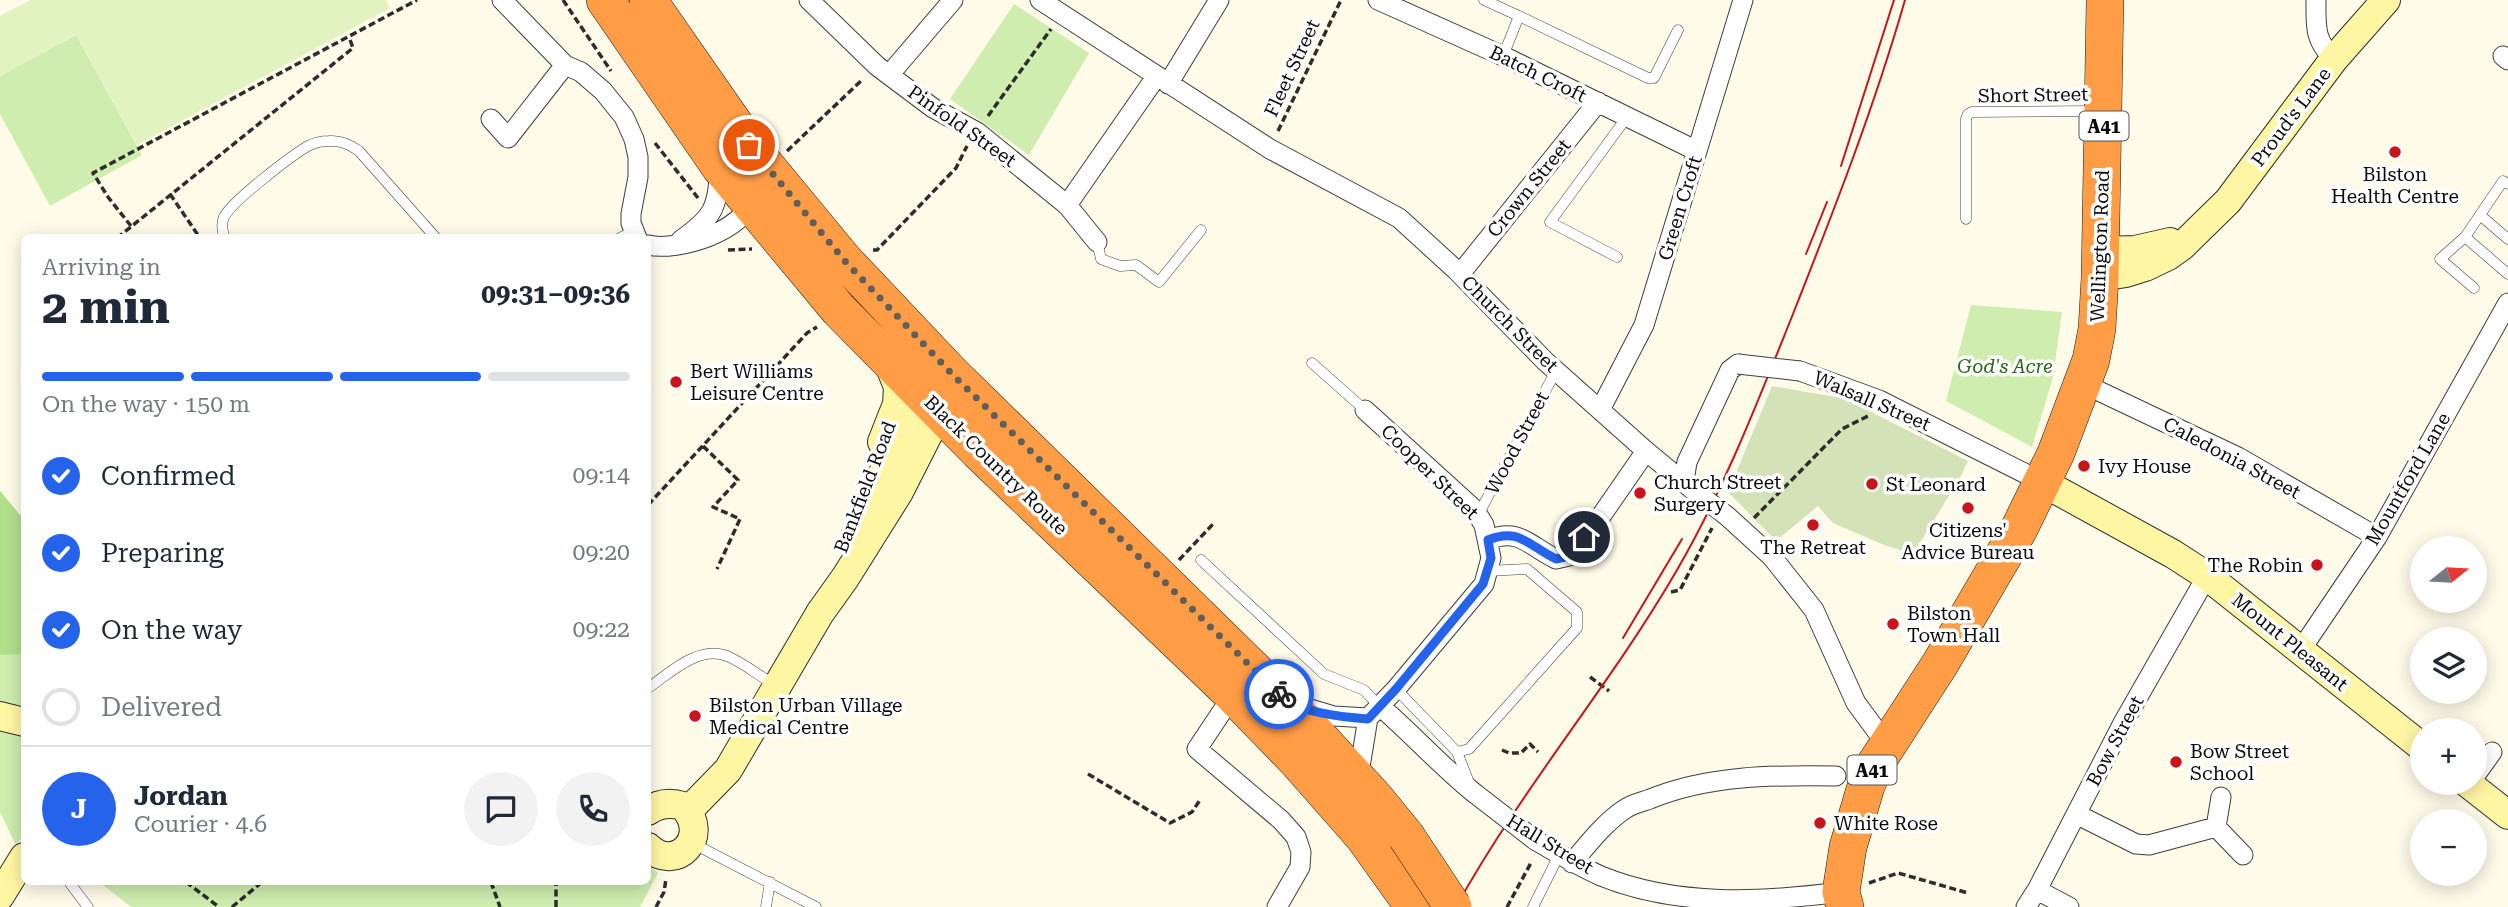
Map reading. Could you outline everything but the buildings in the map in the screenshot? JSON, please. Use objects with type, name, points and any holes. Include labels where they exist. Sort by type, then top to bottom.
[{"type":"highway","name":"Black Country Route","points":[[605,0],[720,167],[839,310],[979,452],[1233,695],[1305,770],[1396,851],[1453,907]]},
{"type":"highway","name":"Black Country Route","points":[[648,0],[686,56],[722,119],[787,193],[861,261],[951,373],[1286,701],[1358,779],[1396,851],[1414,907]]},
{"type":"highway","name":"Wellington Road","points":[[2042,482],[2084,384],[2097,329],[2101,264],[2105,0]]},
{"type":"highway","name":"A41","points":[[1843,900],[1848,846],[1866,786],[1886,745],[1940,664],[1990,579],[2042,482]]},
{"type":"street","points":[[502,0],[565,65],[590,78],[613,101],[624,117],[634,139],[638,157],[638,177],[631,214],[634,234]]},
{"type":"street","name":"Pinfold Street","points":[[809,0],[883,70],[933,108],[977,132],[1067,205],[1097,242]]},
{"type":"street","points":[[883,70],[953,0]]},
{"type":"street","name":"Church Street","points":[[1040,0],[1270,149],[1399,218],[1460,274],[1556,371],[1646,451],[1743,529],[1794,583],[1814,610],[1856,702],[1886,745]]},
{"type":"street","points":[[1067,205],[1122,124],[1162,80],[1219,0]]},
{"type":"street","name":"Green Croft","points":[[1600,410],[1644,325],[1744,0]]},
{"type":"street","points":[[2316,0],[2318,39],[2323,49],[2334,59]]},
{"type":"street","name":"Proud's Lane","points":[[2101,264],[2195,231],[2228,201],[2334,59],[2386,0]]},
{"type":"street","name":"Batch Croft","points":[[1388,2],[1698,151]]},
{"type":"street","points":[[491,118],[508,138],[565,65]]},
{"type":"street","name":"Crown Street","points":[[1460,274],[1598,102]]},
{"type":"street","points":[[651,243],[664,247],[701,240],[740,219],[751,206],[755,178],[722,119],[714,132],[720,167],[712,214],[706,222],[674,244]]},
{"type":"street","points":[[861,261],[871,313],[934,381],[940,411]]},
{"type":"street","name":"Mountford Lane","points":[[2300,651],[2377,537],[2508,303]]},
{"type":"street","name":"Bankfield Road","points":[[688,811],[728,770],[820,613],[864,482],[897,404],[898,387],[888,362]]},
{"type":"street","name":"Walsall Street","points":[[1689,486],[1687,462],[1730,370],[1738,364],[1800,371],[1885,403],[2042,482]]},
{"type":"street","name":"Caledonia Street","points":[[2084,384],[2238,457],[2377,537]]},
{"type":"street","points":[[820,613],[904,425],[926,412],[940,411],[960,402],[984,403]]},
{"type":"street","name":"Cooper Street","points":[[1364,410],[1478,516],[1488,540]]},
{"type":"street","points":[[1358,779],[1374,713],[1483,584],[1491,558],[1488,540],[1503,534],[1515,535],[1556,559],[1569,556],[1599,519],[1646,451]]},
{"type":"street","name":"Mount Pleasant","points":[[2042,482],[2207,576],[2410,738]]},
{"type":"street","name":"Bow Street","points":[[2026,907],[2123,723],[2207,576]]},
{"type":"street","points":[[1233,695],[1197,749],[1281,820],[1296,837],[1301,852],[1300,867],[1277,907]]},
{"type":"street","points":[[1286,701],[1334,716],[1374,713]]},
{"type":"street","name":"Hall Street","points":[[1374,713],[1410,733],[1436,761],[1538,842],[1645,898],[1757,903],[1843,900]]},
{"type":"street","points":[[0,716],[21,721]]},
{"type":"street","points":[[2487,758],[2492,751]]},
{"type":"street","points":[[1566,859],[1626,808],[1668,791],[1767,775],[1836,776]]},
{"type":"street","points":[[2485,795],[2508,815]]},
{"type":"street","points":[[2216,827],[2221,797]]},
{"type":"street","points":[[651,808],[674,803],[683,806],[695,826],[669,849]]},
{"type":"street","points":[[2076,814],[2136,844],[2149,845],[2216,827]]},
{"type":"street","points":[[2216,827],[2243,855]]},
{"type":"street","points":[[2037,890],[2069,907]]},
{"type":"lane","points":[[1484,0],[1648,78],[1654,78],[1678,30]]},
{"type":"lane","points":[[1503,56],[1519,16]]},
{"type":"lane","name":"Short Street","points":[[1966,219],[1968,114],[2104,111]]},
{"type":"lane","points":[[1618,257],[1550,222],[1627,117]]},
{"type":"lane","points":[[224,234],[222,227],[225,216],[233,206],[285,162],[310,145],[332,140],[349,144],[359,151],[432,234]]},
{"type":"lane","points":[[2474,288],[2440,259],[2465,237],[2503,181],[2508,184]]},
{"type":"lane","points":[[2480,215],[2508,239]]},
{"type":"lane","points":[[1097,242],[1101,258],[1120,266],[1136,265],[1159,282],[1201,230]]},
{"type":"lane","points":[[2465,237],[2508,274]]},
{"type":"lane","points":[[1312,363],[1364,410]]},
{"type":"lane","name":"Wood Street","points":[[1478,516],[1556,371]]},
{"type":"lane","points":[[1201,560],[1324,674],[1364,690],[1374,713]]},
{"type":"lane","points":[[1457,752],[1469,749],[1577,628],[1577,612],[1527,569],[1489,571]]},
{"type":"lane","points":[[651,686],[697,655],[715,653],[729,656],[778,687]]},
{"type":"lane","points":[[1396,689],[1457,752],[1473,792]]},
{"type":"lane","points":[[669,849],[770,882],[816,907]]},
{"type":"lane","points":[[1533,907],[1566,859]]},
{"type":"lane","points":[[766,907],[770,882]]},
{"type":"lane","points":[[71,885],[88,907]]},
{"type":"path","points":[[131,226],[93,173],[418,0]]},
{"type":"path","name":"Fleet Street","points":[[1270,149],[1340,0]]},
{"type":"path","points":[[984,121],[1062,15]]},
{"type":"path","points":[[122,234],[353,48],[349,37]]},
{"type":"path","points":[[783,155],[883,70]]},
{"type":"path","points":[[861,261],[877,250],[956,168],[968,145]]},
{"type":"path","points":[[170,194],[197,234]]},
{"type":"path","points":[[651,502],[807,333],[818,327]]},
{"type":"path","points":[[1743,529],[1842,429],[1872,414],[1885,403]]},
{"type":"path","points":[[703,446],[738,480],[713,507],[740,519],[717,569]]},
{"type":"path","points":[[1162,579],[1214,523]]},
{"type":"path","points":[[1671,592],[1681,590],[1711,530]]},
{"type":"path","points":[[1590,677],[1609,691]]},
{"type":"path","points":[[1502,750],[1521,753],[1530,744],[1538,752]]},
{"type":"path","points":[[1088,774],[1170,823],[1192,812],[1199,800]]},
{"type":"path","points":[[1507,907],[1538,842]]},
{"type":"path","points":[[656,907],[664,892],[669,849]]},
{"type":"path","points":[[1843,900],[1898,873],[1968,893]]},
{"type":"path","points":[[190,885],[219,907]]},
{"type":"path","points":[[232,907],[258,885]]},
{"type":"path","points":[[492,885],[500,907]]},
{"type":"path","points":[[556,885],[556,907]]},
{"type":"green space","points":[[30,0],[386,0],[390,8],[137,145],[76,35],[0,76],[0,16]]},
{"type":"green space","points":[[1014,4],[1089,53],[1029,155],[950,99]]},
{"type":"green space","points":[[76,35],[142,155],[50,206],[0,114],[0,76]]},
{"type":"green space","name":"God's Acre","points":[[1971,305],[2062,312],[2053,377],[2032,447],[1946,401]]},
{"type":"green space","points":[[1772,386],[1853,400],[1873,413],[1968,461],[1913,554],[1833,523],[1818,506],[1776,541],[1728,492]]},
{"type":"green space","points":[[0,491],[21,516],[21,839],[16,845],[0,812]]},
{"type":"green space","points":[[0,491],[21,516],[21,654],[0,655]]},
{"type":"green space","points":[[651,868],[658,873],[640,907],[131,907],[103,885],[651,885]]},
{"type":"tram line","points":[[1841,166],[1894,0]]},
{"type":"tram line","points":[[1456,907],[1481,863],[1651,613],[1710,508],[1753,412],[1823,236],[1867,119],[1905,0]]},
{"type":"tram line","points":[[1806,254],[1827,202]]},
{"type":"tram line","points":[[1623,638],[1682,539]]},
{"type":"way so far","points":[[749,145],[844,260],[951,373],[1279,694]]},
{"type":"place","name":"Bilston Health Centre","points":[[2395,152]]},
{"type":"place","name":"Bert Williams Leisure Centre","points":[[676,382]]},
{"type":"place","name":"Ivy House","points":[[2084,466]]},
{"type":"place","name":"St Leonard","points":[[1872,484]]},
{"type":"place","name":"Church Street Surgery","points":[[1640,493]]},
{"type":"place","name":"Citizens' Advice Bureau","points":[[1968,508]]},
{"type":"place","name":"The Retreat","points":[[1813,525]]},
{"type":"place","name":"The Robin","points":[[2317,565]]},
{"type":"place","name":"Bilston Town Hall","points":[[1893,624]]},
{"type":"place","name":"Bilston Urban Village Medical Centre","points":[[695,716]]},
{"type":"place","name":"Bow Street School","points":[[2176,762]]},
{"type":"place","name":"White Rose","points":[[1820,823]]},
{"type":"route","points":[[1279,694],[1286,701],[1334,716],[1368,719],[1381,707],[1483,584],[1491,558],[1488,540],[1503,534],[1515,535],[1556,559],[1569,556],[1584,537]]}]
